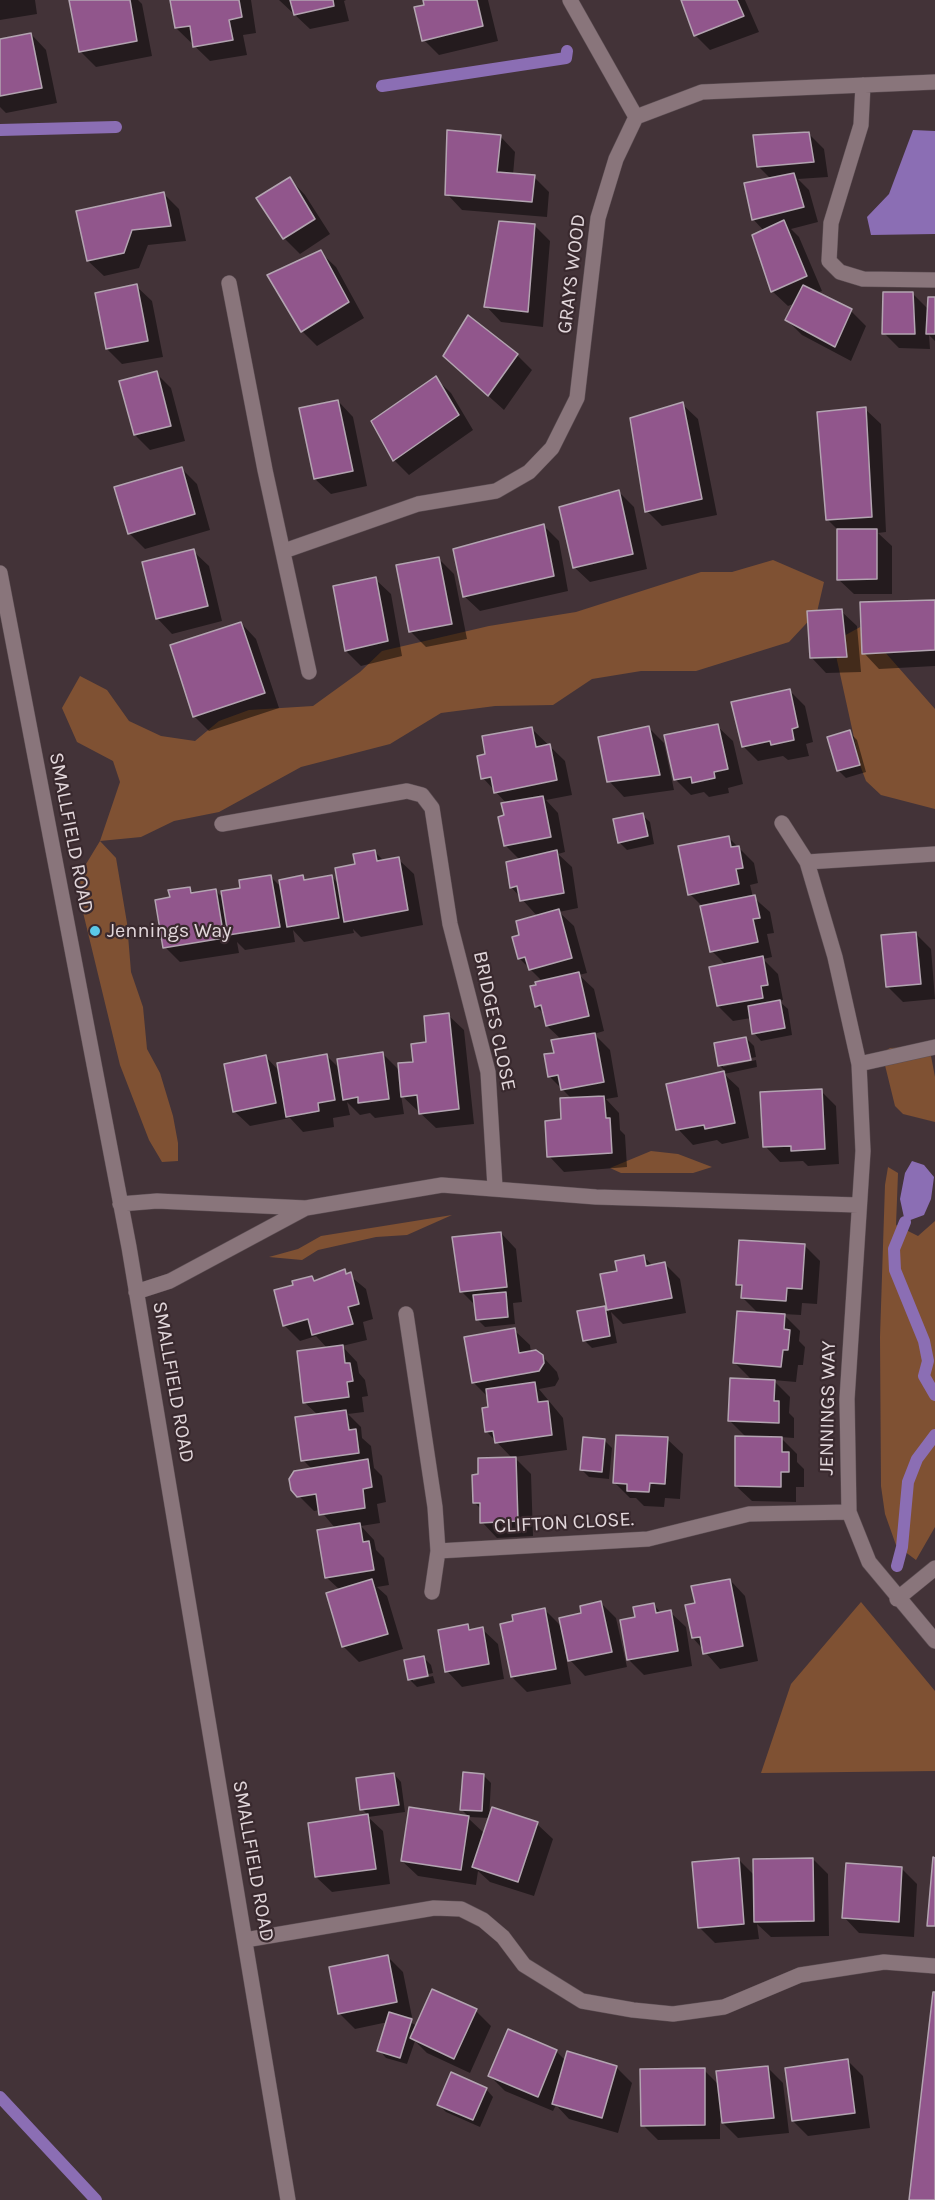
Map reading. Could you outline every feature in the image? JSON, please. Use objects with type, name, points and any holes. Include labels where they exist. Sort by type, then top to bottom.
[{"type":"street","points":[[570,0],[636,117],[702,92],[935,82]]},
{"type":"street","points":[[863,85],[861,125],[831,223],[829,261],[840,272],[863,279],[935,280]]},
{"type":"street","name":"GRAYS WOOD","points":[[284,551],[418,504],[496,491],[529,472],[552,448],[578,398],[598,218],[616,159],[636,117]]},
{"type":"street","points":[[228,283],[265,470],[309,672]]},
{"type":"street","name":"SMALLFIELD ROAD","points":[[0,573],[136,1292],[288,2200]]},
{"type":"street","name":"BRIDGES CLOSE","points":[[222,824],[407,791],[422,795],[432,808],[450,924],[476,1018],[488,1072],[495,1187]]},
{"type":"street","name":"JENNINGS WAY","points":[[782,823],[807,862],[835,957],[859,1064],[863,1151],[847,1399],[849,1512],[869,1562],[897,1599],[935,1641]]},
{"type":"street","points":[[807,862],[935,854]]},
{"type":"street","points":[[859,1064],[935,1047]]},
{"type":"street","points":[[120,1204],[157,1201],[306,1208],[442,1185],[495,1187],[596,1197],[858,1205]]},
{"type":"street","points":[[136,1292],[170,1281],[306,1208]]},
{"type":"street","points":[[406,1314],[416,1393],[435,1507],[438,1551],[432,1592]]},
{"type":"street","name":"CLIFTON CLOSE.","points":[[438,1551],[648,1539],[749,1514],[849,1512]]},
{"type":"street","points":[[897,1599],[921,1583],[935,1568]]},
{"type":"street","points":[[245,1940],[434,1908],[461,1910],[483,1920],[503,1937],[524,1965],[582,2001],[673,2014],[724,2007],[800,1975],[884,1962],[935,1966]]},
{"type":"shaded area","points":[[913,130],[935,131],[935,234],[871,235],[867,217],[889,194]]},
{"type":"shaded area","points":[[773,560],[824,582],[817,612],[789,642],[696,671],[641,671],[592,679],[553,705],[495,706],[441,713],[390,744],[301,767],[219,812],[174,821],[141,837],[100,841],[120,782],[113,761],[77,742],[62,708],[80,676],[107,690],[129,721],[161,736],[195,741],[219,721],[249,710],[313,706],[360,672],[382,651],[489,626],[576,612],[701,572],[732,572]]},
{"type":"shaded area","points":[[862,626],[935,709],[935,809],[881,795],[866,781],[860,765],[833,642]]},
{"type":"shaded area","points":[[100,841],[116,858],[127,923],[131,972],[143,1007],[147,1049],[160,1073],[173,1116],[178,1143],[178,1161],[162,1162],[149,1140],[120,1065],[81,904],[80,874]]},
{"type":"shaded area","points":[[911,1047],[930,1051],[935,1077],[935,1122],[903,1114],[895,1106],[882,1053],[890,1048]]},
{"type":"shaded area","points":[[651,1151],[678,1154],[712,1167],[693,1173],[621,1173],[610,1168]]},
{"type":"shaded area","points":[[912,1161],[924,1165],[934,1177],[931,1199],[924,1215],[905,1222],[900,1199],[905,1173]]},
{"type":"shaded area","points":[[888,1167],[898,1173],[896,1225],[918,1236],[935,1221],[935,1527],[916,1560],[896,1545],[885,1514],[881,1486],[880,1337],[885,1185]]},
{"type":"shaded area","points":[[452,1215],[407,1235],[376,1237],[318,1250],[302,1260],[269,1257],[298,1249],[321,1236]]},
{"type":"shaded area","points":[[861,1602],[935,1691],[935,1771],[761,1773],[791,1684]]},
{"type":"building","points":[[69,0],[130,0],[137,41],[79,52]]},
{"type":"building","points":[[170,0],[239,0],[242,17],[229,20],[233,40],[193,47],[190,26],[175,28]]},
{"type":"building","points":[[290,0],[333,0],[334,6],[294,15]]},
{"type":"building","points":[[423,0],[477,0],[483,26],[422,41],[414,7],[424,5]]},
{"type":"building","points":[[681,0],[737,0],[744,16],[694,36]]},
{"type":"building","points":[[31,33],[42,88],[0,96],[0,39]]},
{"type":"building","points":[[447,130],[501,135],[497,172],[535,175],[532,202],[445,195]]},
{"type":"building","points":[[809,132],[814,162],[757,167],[753,135]]},
{"type":"building","points":[[794,173],[804,207],[752,220],[744,183]]},
{"type":"building","points":[[290,177],[315,219],[283,239],[256,198]]},
{"type":"building","points":[[164,192],[171,226],[132,230],[124,253],[87,261],[76,211]]},
{"type":"building","points":[[784,220],[807,276],[771,292],[752,235]]},
{"type":"building","points":[[499,221],[535,224],[528,312],[484,307]]},
{"type":"building","points":[[321,250],[349,302],[301,332],[267,275]]},
{"type":"building","points":[[137,284],[148,341],[106,349],[95,293]]},
{"type":"building","points":[[803,285],[852,309],[835,347],[785,320]]},
{"type":"building","points":[[883,292],[913,292],[915,334],[882,334]]},
{"type":"building","points":[[928,297],[935,297],[935,334],[926,334]]},
{"type":"building","points":[[468,315],[518,354],[488,396],[443,356]]},
{"type":"building","points":[[157,371],[171,426],[134,435],[119,381]]},
{"type":"building","points":[[436,376],[459,415],[393,461],[371,421]]},
{"type":"building","points":[[338,400],[353,471],[314,479],[299,408]]},
{"type":"building","points":[[683,402],[702,499],[645,512],[630,418]]},
{"type":"building","points":[[866,407],[872,517],[826,520],[817,412]]},
{"type":"building","points":[[182,467],[195,514],[128,534],[114,487]]},
{"type":"building","points":[[619,490],[633,554],[573,568],[559,507]]},
{"type":"building","points":[[544,524],[554,576],[463,597],[453,549]]},
{"type":"building","points":[[837,529],[877,529],[877,579],[837,580]]},
{"type":"building","points":[[194,549],[208,606],[156,619],[142,562]]},
{"type":"building","points":[[439,557],[452,624],[409,632],[396,565]]},
{"type":"building","points":[[376,577],[388,641],[345,651],[333,586]]},
{"type":"building","points":[[935,600],[935,650],[862,654],[860,602]]},
{"type":"building","points":[[842,609],[847,657],[810,658],[807,611]]},
{"type":"building","points":[[241,622],[265,693],[193,717],[170,645]]},
{"type":"building","points":[[790,689],[798,727],[792,729],[794,740],[771,745],[770,741],[742,747],[731,702]]},
{"type":"building","points":[[718,724],[728,769],[714,772],[715,778],[692,783],[691,777],[674,780],[664,735]]},
{"type":"building","points":[[649,726],[660,775],[607,782],[598,737]]},
{"type":"building","points":[[532,727],[536,747],[550,744],[557,780],[494,793],[491,777],[481,779],[477,756],[485,754],[482,736]]},
{"type":"building","points":[[850,730],[860,765],[837,771],[827,737]]},
{"type":"building","points":[[543,796],[551,837],[504,846],[498,817],[504,815],[501,803]]},
{"type":"building","points":[[643,813],[648,836],[618,843],[613,819]]},
{"type":"building","points":[[729,836],[731,847],[739,846],[743,868],[736,869],[739,884],[688,895],[678,846]]},
{"type":"building","points":[[375,850],[377,861],[399,857],[408,910],[344,922],[335,868],[355,864],[353,854]]},
{"type":"building","points":[[557,850],[564,893],[520,901],[517,886],[510,888],[506,862]]},
{"type":"building","points":[[271,875],[280,927],[228,935],[221,891],[240,888],[239,880]]},
{"type":"building","points":[[303,875],[304,880],[332,875],[339,918],[287,927],[279,880]]},
{"type":"building","points":[[190,887],[191,893],[216,889],[224,938],[163,948],[155,900],[170,897],[168,890]]},
{"type":"building","points":[[755,895],[760,918],[753,919],[758,942],[710,952],[700,906]]},
{"type":"building","points":[[559,909],[572,958],[529,970],[525,957],[518,959],[512,937],[519,935],[516,921]]},
{"type":"building","points":[[916,932],[921,984],[886,987],[881,935]]},
{"type":"building","points":[[763,956],[768,985],[761,986],[763,998],[717,1006],[709,967]]},
{"type":"building","points":[[579,972],[589,1016],[546,1026],[541,1005],[535,1007],[530,986],[536,985],[535,982]]},
{"type":"building","points":[[780,1000],[785,1028],[752,1034],[748,1006]]},
{"type":"building","points":[[449,1013],[459,1109],[419,1114],[417,1095],[401,1097],[398,1063],[413,1062],[411,1044],[426,1042],[424,1016]]},
{"type":"building","points":[[595,1033],[604,1082],[561,1090],[558,1075],[548,1077],[544,1054],[554,1053],[551,1040]]},
{"type":"building","points":[[746,1037],[751,1060],[718,1066],[714,1043]]},
{"type":"building","points":[[383,1052],[389,1099],[358,1103],[358,1097],[343,1100],[337,1059]]},
{"type":"building","points":[[327,1054],[335,1100],[318,1103],[319,1111],[286,1117],[277,1063]]},
{"type":"building","points":[[266,1055],[276,1103],[233,1112],[224,1064]]},
{"type":"building","points":[[724,1071],[735,1123],[705,1129],[704,1125],[676,1130],[666,1084]]},
{"type":"building","points":[[822,1089],[825,1149],[791,1151],[791,1146],[763,1147],[760,1092]]},
{"type":"building","points":[[604,1096],[606,1118],[610,1118],[612,1153],[547,1157],[545,1121],[561,1119],[560,1098]]},
{"type":"building","points":[[501,1232],[507,1287],[460,1292],[452,1237]]},
{"type":"building","points":[[739,1240],[805,1244],[802,1289],[787,1288],[786,1301],[741,1298],[742,1285],[736,1285]]},
{"type":"building","points":[[644,1255],[646,1266],[665,1262],[672,1298],[607,1310],[600,1274],[617,1271],[615,1261]]},
{"type":"building","points":[[345,1269],[346,1274],[351,1272],[359,1304],[348,1307],[353,1324],[312,1335],[308,1319],[283,1326],[274,1290],[293,1285],[292,1281],[312,1276],[314,1281]]},
{"type":"building","points":[[506,1292],[508,1317],[476,1320],[473,1295]]},
{"type":"building","points":[[605,1306],[610,1336],[583,1341],[577,1311]]},
{"type":"building","points":[[737,1311],[785,1314],[784,1329],[790,1330],[788,1350],[783,1350],[781,1367],[733,1363]]},
{"type":"building","points":[[515,1328],[519,1353],[536,1350],[543,1355],[544,1363],[539,1371],[472,1383],[464,1337]]},
{"type":"building","points":[[343,1345],[345,1363],[350,1363],[353,1381],[347,1382],[349,1397],[303,1403],[297,1351]]},
{"type":"building","points":[[730,1378],[775,1380],[774,1401],[779,1401],[779,1423],[728,1421]]},
{"type":"building","points":[[535,1382],[538,1402],[548,1401],[552,1435],[495,1443],[493,1431],[485,1432],[482,1408],[488,1407],[486,1389]]},
{"type":"building","points":[[346,1410],[349,1430],[356,1429],[359,1453],[301,1461],[295,1417]]},
{"type":"building","points":[[616,1435],[668,1437],[665,1484],[650,1483],[649,1492],[627,1491],[627,1484],[613,1483]]},
{"type":"building","points":[[735,1436],[782,1437],[782,1452],[789,1452],[789,1472],[781,1472],[781,1487],[735,1486]]},
{"type":"building","points":[[583,1437],[605,1439],[602,1472],[580,1470]]},
{"type":"building","points":[[516,1457],[518,1521],[480,1523],[480,1503],[473,1503],[472,1475],[478,1474],[478,1458]]},
{"type":"building","points":[[368,1459],[372,1487],[363,1489],[365,1508],[319,1515],[316,1494],[297,1497],[291,1490],[289,1479],[294,1471]]},
{"type":"building","points":[[360,1523],[363,1542],[369,1541],[374,1570],[325,1578],[317,1530]]},
{"type":"building","points":[[372,1579],[388,1634],[342,1647],[326,1593]]},
{"type":"building","points":[[730,1579],[743,1646],[703,1654],[700,1637],[692,1638],[685,1605],[695,1603],[691,1586]]},
{"type":"building","points":[[601,1601],[612,1652],[568,1661],[559,1618],[581,1613],[580,1606]]},
{"type":"building","points":[[654,1603],[656,1613],[671,1610],[678,1651],[627,1660],[620,1620],[635,1617],[633,1607]]},
{"type":"building","points":[[545,1608],[556,1669],[511,1677],[500,1624],[513,1621],[512,1615]]},
{"type":"building","points":[[468,1624],[469,1630],[483,1627],[489,1664],[445,1672],[438,1630]]},
{"type":"building","points":[[424,1656],[428,1676],[408,1680],[404,1660]]},
{"type":"building","points":[[463,1772],[484,1774],[482,1811],[460,1810]]},
{"type":"building","points":[[394,1773],[399,1805],[360,1810],[356,1778]]},
{"type":"building","points":[[409,1807],[469,1816],[461,1870],[401,1861]]},
{"type":"building","points":[[492,1807],[538,1822],[518,1882],[472,1867]]},
{"type":"building","points":[[368,1814],[376,1869],[315,1877],[308,1823]]},
{"type":"building","points":[[933,1857],[935,1858],[935,1926],[927,1926]]},
{"type":"building","points":[[739,1858],[744,1924],[698,1928],[692,1862]]},
{"type":"building","points":[[813,1858],[814,1921],[754,1922],[753,1859]]},
{"type":"building","points":[[846,1863],[902,1867],[899,1922],[842,1918]]},
{"type":"building","points":[[388,1955],[397,2002],[338,2014],[329,1967]]},
{"type":"building","points":[[432,1989],[477,2009],[454,2059],[410,2038]]},
{"type":"building","points":[[933,1992],[935,1992],[935,2200],[909,2200]]},
{"type":"building","points":[[389,2012],[412,2019],[400,2058],[377,2051]]},
{"type":"building","points":[[508,2029],[557,2050],[538,2097],[488,2076]]},
{"type":"building","points":[[567,2051],[617,2066],[602,2118],[552,2104]]},
{"type":"building","points":[[848,2059],[855,2113],[792,2121],[785,2068]]},
{"type":"building","points":[[768,2066],[774,2118],[722,2123],[716,2071]]},
{"type":"building","points":[[705,2068],[705,2125],[641,2126],[640,2069]]},
{"type":"building","points":[[451,2072],[487,2088],[473,2120],[437,2105]]},
{"type":"waterway","points":[[382,86],[566,58],[567,51]]},
{"type":"waterway","points":[[0,130],[116,127]]},
{"type":"waterway","points":[[905,1222],[894,1249],[895,1270],[924,1341],[928,1361],[924,1376],[935,1395]]},
{"type":"waterway","points":[[897,1566],[902,1547],[908,1482],[917,1459],[935,1435]]},
{"type":"waterway","points":[[0,2097],[96,2200]]},
{"type":"place","name":"Jennings Way","points":[[95,931]]}]
